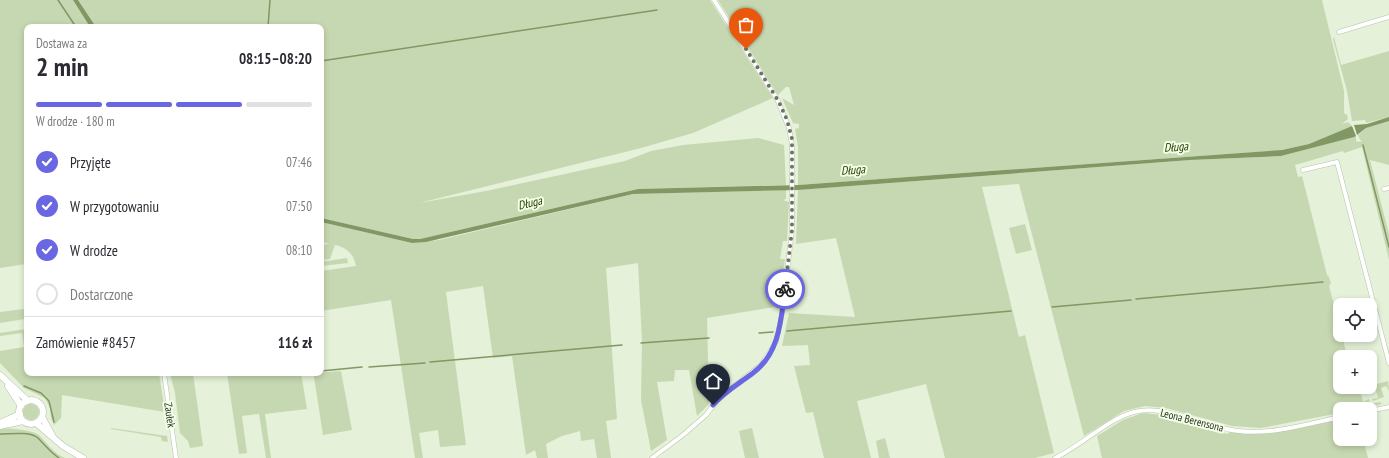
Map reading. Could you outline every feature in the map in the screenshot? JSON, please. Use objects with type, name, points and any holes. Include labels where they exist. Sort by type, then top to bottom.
[{"type":"street","points":[[652,458],[692,428],[719,398],[755,371],[766,360],[778,337],[782,314],[792,230],[792,139],[784,112],[714,0]]},
{"type":"street","points":[[1339,32],[1389,17]]},
{"type":"street","points":[[1303,170],[1337,162],[1389,363]]},
{"type":"street","points":[[1384,189],[1389,188]]},
{"type":"street","points":[[0,375],[21,406],[20,414],[23,421]]},
{"type":"street","name":"Zaułek","points":[[164,376],[176,458]]},
{"type":"street","points":[[5,381],[28,401]]},
{"type":"street","points":[[21,406],[28,401],[36,401],[40,405],[43,412],[42,417],[55,440]]},
{"type":"street","points":[[1377,410],[1389,407]]},
{"type":"street","name":"Leona Berensona","points":[[1055,458],[1079,445],[1122,416],[1142,411],[1161,412],[1231,430],[1255,432],[1269,431],[1333,418]]},
{"type":"street","points":[[0,423],[20,414]]},
{"type":"street","points":[[0,426],[23,421],[29,424],[36,423],[42,417]]},
{"type":"street","points":[[36,423],[55,440],[83,458]]},
{"type":"shaded area","points":[[0,0],[73,0],[88,24],[24,24],[24,264],[0,268]]},
{"type":"shaded area","points":[[73,0],[78,0],[94,24],[88,24]]},
{"type":"shaded area","points":[[78,0],[710,0],[773,98],[693,133],[641,148],[419,203],[486,191],[625,161],[651,151],[683,145],[758,138],[784,145],[786,185],[638,189],[420,239],[413,239],[324,219],[324,24],[94,24]]},
{"type":"shaded area","points":[[718,0],[1322,0],[1344,91],[1344,113],[1347,115],[1348,119],[1342,124],[1348,122],[1352,126],[1309,144],[1282,150],[798,185],[798,147],[795,129],[799,128],[799,124],[793,123],[782,98],[794,105],[789,87],[786,87],[778,95]]},
{"type":"shaded area","points":[[1334,37],[1341,65],[1389,51],[1389,117],[1366,123],[1365,120],[1352,121],[1347,91],[1333,39]]},
{"type":"shaded area","points":[[1389,117],[1389,121],[1366,128],[1357,135],[1354,125],[1367,124]]},
{"type":"shaded area","points":[[1389,121],[1389,165],[1370,160],[1389,234],[1389,260],[1362,147],[1295,165],[1298,177],[1302,176],[1327,275],[1331,283],[1329,286],[1333,301],[1333,342],[1344,342],[1345,350],[1333,350],[1333,394],[1361,394],[1363,402],[1333,402],[1333,414],[1261,428],[1232,426],[1166,408],[1145,406],[1124,411],[1084,436],[1019,184],[982,187],[1019,337],[1025,335],[1054,453],[1035,458],[945,458],[926,384],[857,401],[871,458],[824,458],[813,412],[806,413],[794,366],[810,365],[808,345],[782,346],[789,313],[855,317],[836,238],[796,244],[798,190],[1190,160],[1281,156],[1356,136],[1356,141],[1360,142],[1362,140],[1360,140],[1358,135],[1366,128]]},
{"type":"shaded area","points":[[1352,126],[1356,136],[1281,156],[1190,160],[798,190],[633,194],[426,242],[412,243],[324,223],[324,219],[413,239],[420,239],[638,189],[798,185],[1282,150],[1309,144]]},
{"type":"shaded area","points":[[786,190],[786,199],[783,200],[789,202],[787,241],[783,241],[780,259],[785,259],[779,309],[774,307],[707,318],[709,404],[697,416],[689,370],[675,370],[674,381],[657,382],[667,440],[651,451],[641,400],[642,341],[638,263],[606,268],[617,419],[606,421],[611,458],[597,458],[594,439],[581,441],[580,431],[562,436],[546,444],[548,458],[537,458],[535,450],[526,455],[512,356],[493,358],[483,286],[446,292],[466,445],[440,447],[438,430],[419,433],[423,458],[415,458],[391,300],[324,311],[324,271],[356,266],[353,258],[346,249],[335,245],[330,259],[324,260],[324,245],[329,244],[324,242],[324,223],[412,243],[439,240],[633,194]]},
{"type":"shaded area","points":[[1025,224],[1032,250],[1016,254],[1009,228]]},
{"type":"shaded area","points":[[347,258],[348,263],[324,266],[324,262]]},
{"type":"shaded area","points":[[24,309],[24,319],[0,323],[0,312]]},
{"type":"shaded area","points":[[24,329],[24,347],[22,333],[0,336],[0,333]]},
{"type":"shaded area","points":[[24,347],[24,376],[159,376],[165,412],[62,395],[61,418],[54,425],[51,418],[50,408],[45,398],[24,388],[0,363],[0,351]]},
{"type":"shaded area","points":[[341,371],[352,430],[323,435],[314,377],[324,376],[324,372]]},
{"type":"shaded area","points":[[171,376],[193,376],[203,446],[190,448],[188,441],[180,433],[175,393]]},
{"type":"shaded area","points":[[227,376],[302,376],[307,409],[265,414],[271,458],[266,458],[259,414],[242,416],[247,453],[239,454]]},
{"type":"shaded area","points":[[1388,381],[1389,391],[1386,386],[1381,388],[1384,397],[1373,401],[1372,399],[1378,398],[1377,384]]},
{"type":"shaded area","points":[[31,404],[37,406],[39,412],[37,418],[31,420],[25,418],[23,412],[25,406]]},
{"type":"shaded area","points":[[1143,413],[1161,415],[1217,429],[1220,432],[1227,434],[1230,432],[1266,434],[1333,421],[1333,446],[1365,446],[1368,458],[1102,458],[1097,436],[1123,420]]},
{"type":"shaded area","points":[[0,428],[9,428],[36,433],[54,451],[65,458],[0,458]]},
{"type":"shaded area","points":[[111,428],[167,436],[168,442],[162,441],[161,437]]},
{"type":"shaded area","points":[[752,428],[759,458],[745,458],[739,431]]},
{"type":"shaded area","points":[[885,438],[890,458],[879,458],[876,441]]},
{"type":"waterway","points":[[58,0],[74,24]]},
{"type":"waterway","points":[[268,24],[270,0]]},
{"type":"waterway","points":[[324,61],[657,10]]},
{"type":"waterway","points":[[1363,145],[1389,247]]},
{"type":"waterway","points":[[1136,299],[1323,282]]},
{"type":"waterway","points":[[1052,307],[1131,300]]},
{"type":"waterway","points":[[787,331],[1011,311]]},
{"type":"waterway","points":[[759,333],[773,332]]},
{"type":"waterway","points":[[641,343],[709,338]]},
{"type":"waterway","points":[[430,362],[622,345]]},
{"type":"waterway","points":[[369,367],[425,363]]},
{"type":"waterway","points":[[324,371],[362,367]]},
{"type":"waterway","points":[[24,386],[41,393],[49,401],[54,422]]},
{"type":"waterway","points":[[0,434],[30,434],[38,438],[59,458]]},
{"type":"way so far","points":[[746,49],[779,102],[790,128],[792,139],[792,230],[785,289]]},
{"type":"route","points":[[713,405],[719,398],[755,371],[770,354],[778,337],[785,289]]},
{"type":"water label","name":"Długa","points":[[1176,147]]},
{"type":"water label","name":"Długa","points":[[853,170]]},
{"type":"water label","name":"Długa","points":[[530,203]]}]
